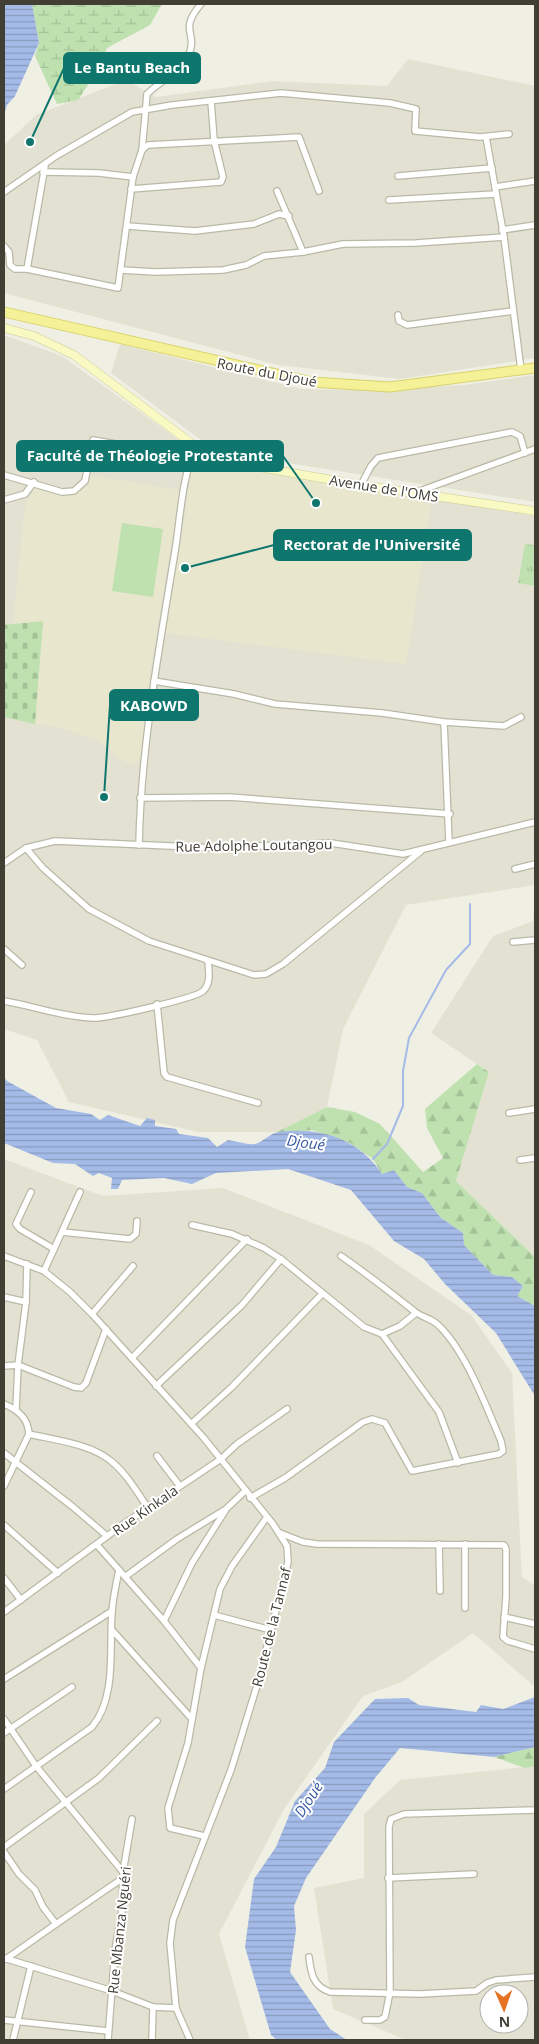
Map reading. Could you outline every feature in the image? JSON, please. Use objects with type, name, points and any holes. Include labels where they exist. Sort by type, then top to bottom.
[{"type":"main road","name":"Route du Djoué","points":[[4,312],[263,373],[319,383],[390,387],[535,368]]},
{"type":"street","points":[[4,246],[9,252],[10,266],[15,269],[27,268],[114,289],[118,288],[133,177],[142,150],[144,110],[147,94],[159,82],[184,65],[187,60],[191,45],[190,19],[201,4]]},
{"type":"street","points":[[4,192],[44,169],[56,156],[122,117],[144,110],[211,101],[281,93],[390,103],[416,109],[415,131],[486,137],[496,134],[509,134]]},
{"type":"street","points":[[131,189],[218,183],[223,177],[214,140],[211,101]]},
{"type":"street","points":[[142,150],[148,145],[214,140],[299,137],[319,191]]},
{"type":"street","points":[[486,137],[504,237],[521,370]]},
{"type":"street","points":[[398,176],[492,168]]},
{"type":"street","points":[[44,169],[133,177]]},
{"type":"street","points":[[27,268],[44,169]]},
{"type":"street","points":[[495,187],[535,181]]},
{"type":"street","points":[[277,192],[303,252]]},
{"type":"street","points":[[389,200],[496,194]]},
{"type":"street","points":[[127,226],[195,230],[254,224],[280,214],[289,216]]},
{"type":"street","points":[[502,230],[535,225]]},
{"type":"street","points":[[121,270],[156,272],[223,270],[246,265],[264,256],[303,252],[343,244],[424,243],[504,237]]},
{"type":"street","points":[[398,315],[399,322],[406,325],[512,311]]},
{"type":"street","name":"Avenue de l'OMS","points":[[4,328],[34,336],[74,354],[196,449],[224,461],[362,485],[535,510]]},
{"type":"street","points":[[362,485],[371,466],[378,458],[411,451],[512,432],[520,436],[525,453]]},
{"type":"street","points":[[4,475],[68,492],[83,485],[93,440],[191,457]]},
{"type":"street","points":[[139,845],[140,798],[154,681],[191,457],[196,449]]},
{"type":"street","points":[[415,493],[534,450]]},
{"type":"street","points":[[4,500],[25,494],[34,482]]},
{"type":"street","points":[[154,681],[234,694],[275,704],[382,713],[444,722],[504,726],[521,717]]},
{"type":"street","points":[[444,722],[450,814],[449,842]]},
{"type":"street","points":[[140,798],[230,797],[450,814]]},
{"type":"street","name":"Rue Adolphe Loutangou","points":[[4,863],[26,848],[55,841],[216,848],[331,843],[402,854],[421,851],[449,842],[535,822]]},
{"type":"street","points":[[26,848],[43,868],[88,909],[149,941],[208,962],[254,975],[266,974],[283,964],[421,851]]},
{"type":"street","points":[[515,869],[535,864]]},
{"type":"street","points":[[513,942],[535,940]]},
{"type":"street","points":[[4,949],[22,965]]},
{"type":"street","points":[[4,1001],[39,1007],[59,1015],[95,1018],[194,996],[204,991],[210,975],[208,962]]},
{"type":"street","points":[[157,1004],[164,1072],[167,1077],[258,1103]]},
{"type":"street","points":[[509,1114],[535,1109]]},
{"type":"street","points":[[520,1160],[535,1158]]},
{"type":"street","points":[[32,1192],[16,1224],[20,1229],[54,1249]]},
{"type":"street","points":[[44,1271],[80,1192]]},
{"type":"street","points":[[62,1232],[130,1239],[136,1234],[137,1221]]},
{"type":"street","points":[[192,1225],[247,1240],[281,1259],[364,1327],[382,1334],[440,1412],[458,1463]]},
{"type":"street","points":[[132,1358],[247,1240]]},
{"type":"street","name":"Route de la Tannaf","points":[[4,1256],[44,1271],[70,1292],[92,1314],[192,1424],[280,1533],[287,1546],[288,1562],[259,1679],[231,1770],[173,1920],[170,1944],[176,2008],[190,2040]]},
{"type":"street","points":[[250,1498],[285,1478],[363,1422],[372,1418],[385,1423],[412,1471],[458,1463],[503,1452],[503,1447],[472,1376],[451,1340],[437,1324],[416,1313],[390,1290],[341,1256]]},
{"type":"street","points":[[156,1386],[242,1305],[281,1259]]},
{"type":"street","points":[[16,1409],[18,1365],[26,1302],[27,1264]]},
{"type":"street","points":[[92,1314],[133,1266]]},
{"type":"street","points":[[192,1424],[232,1387],[322,1294]]},
{"type":"street","points":[[4,1297],[26,1302]]},
{"type":"street","points":[[382,1334],[400,1326],[416,1313]]},
{"type":"street","points":[[4,1366],[18,1365],[81,1388],[86,1383],[106,1330]]},
{"type":"street","points":[[4,1404],[16,1409],[28,1426],[29,1434],[4,1486]]},
{"type":"street","name":"Rue Kinkala","points":[[4,1612],[179,1485],[221,1459],[237,1444],[287,1409]]},
{"type":"street","points":[[29,1434],[100,1454],[122,1472],[148,1508]]},
{"type":"street","points":[[4,1453],[15,1464],[73,1507],[107,1536]]},
{"type":"street","points":[[157,1456],[179,1485]]},
{"type":"street","points":[[126,1576],[177,1539],[226,1510],[245,1492]]},
{"type":"street","points":[[164,1621],[192,1563],[226,1510]]},
{"type":"street","points":[[204,1836],[170,1828],[168,1808],[188,1743],[201,1668],[220,1590],[232,1566],[267,1517]]},
{"type":"street","points":[[4,1525],[58,1574]]},
{"type":"street","points":[[280,1533],[303,1542],[317,1544],[500,1544],[506,1549],[504,1640],[535,1649]]},
{"type":"street","points":[[439,1544],[440,1591]]},
{"type":"street","points":[[464,1544],[466,1608]]},
{"type":"street","points":[[97,1545],[126,1576],[201,1668]]},
{"type":"street","points":[[4,1790],[92,1727],[100,1718],[107,1690],[112,1612],[119,1570]]},
{"type":"street","points":[[4,1578],[21,1600]]},
{"type":"street","points":[[4,1679],[112,1612]]},
{"type":"street","points":[[214,1615],[271,1630]]},
{"type":"street","points":[[504,1617],[535,1624]]},
{"type":"street","points":[[112,1630],[192,1719]]},
{"type":"street","points":[[4,1733],[72,1687]]},
{"type":"street","points":[[4,1719],[36,1766],[123,1875],[56,1924],[5,1958]]},
{"type":"street","points":[[4,1848],[99,1778],[157,1721]]},
{"type":"street","points":[[365,2020],[380,2020],[385,2017],[390,1992],[388,1878],[389,1826],[391,1819],[404,1814],[535,1810]]},
{"type":"street","name":"Rue Mbanza Nguéri","points":[[108,2040],[115,1950],[124,1897],[123,1875],[132,1819]]},
{"type":"street","points":[[4,1852],[19,1874],[35,1890],[43,1907],[56,1924]]},
{"type":"street","points":[[388,1878],[474,1874]]},
{"type":"street","points":[[309,1957],[311,1973],[315,1982],[321,1988],[330,1992],[420,1994],[476,1991],[487,1983],[496,1980],[535,1977]]},
{"type":"street","points":[[5,1958],[112,1991],[153,2007],[176,2008]]},
{"type":"street","points":[[13,2040],[31,1966]]},
{"type":"street","points":[[152,2040],[153,2007]]},
{"type":"street","points":[[4,2020],[108,2032]]},
{"type":"shaded area","points":[[408,59],[535,86],[535,358],[400,379],[278,365],[4,293],[4,145],[36,115],[126,80],[156,97],[272,81],[387,86]]},
{"type":"shaded area","points":[[4,335],[62,356],[197,453],[194,457],[255,470],[535,516],[535,885],[406,905],[343,1029],[327,1107],[277,1132],[198,1132],[69,1102],[37,1040],[4,1029]]},
{"type":"shaded area","points":[[120,344],[302,389],[367,390],[465,385],[535,375],[535,502],[217,452],[111,373]]},
{"type":"shaded area","points":[[197,453],[215,462],[431,501],[406,664],[166,633],[194,457]]},
{"type":"shaded area","points":[[89,475],[180,490],[151,665],[141,756],[136,763],[131,764],[122,760],[99,741],[55,726],[35,724],[43,622],[13,624],[25,506],[35,486],[68,495],[87,486]]},
{"type":"shaded area","points":[[535,895],[535,1257],[456,1181],[489,1072],[431,1033],[493,936],[533,921]]},
{"type":"shaded area","points":[[4,1159],[103,1196],[223,1188],[369,1245],[471,1315],[512,1373],[522,1577],[535,1585],[535,1687],[473,1633],[402,1682],[363,1696],[284,1809],[219,1934],[250,2040],[4,2040]]},
{"type":"shaded area","points":[[535,1766],[535,2040],[406,2040],[333,2009],[314,1888],[364,1878],[364,1814],[400,1780]]},
{"type":"green space","points":[[32,4],[162,4],[150,25],[107,48],[92,79],[78,100],[57,104],[35,56],[39,43]]},
{"type":"green space","points":[[122,523],[163,529],[153,597],[112,591]]},
{"type":"green space","points":[[525,544],[535,545],[535,586],[518,583]]},
{"type":"green space","points":[[43,621],[35,724],[4,717],[4,625]]},
{"type":"green space","points":[[477,1064],[489,1072],[456,1181],[535,1257],[535,1306],[517,1296],[523,1286],[512,1277],[493,1275],[464,1245],[463,1233],[440,1217],[422,1193],[407,1187],[394,1170],[382,1174],[373,1159],[350,1143],[312,1130],[277,1132],[327,1107],[355,1112],[380,1124],[423,1172],[443,1158],[427,1128],[425,1109]]},
{"type":"green space","points":[[535,1747],[535,1766],[525,1768],[494,1757]]},
{"type":"water","points":[[4,4],[32,4],[39,43],[15,96],[7,105],[4,115]]},
{"type":"water","name":"Djoué","points":[[4,1077],[7,1081],[56,1108],[91,1114],[100,1120],[108,1115],[140,1126],[147,1118],[155,1120],[155,1126],[176,1129],[179,1134],[208,1138],[217,1147],[228,1140],[255,1144],[279,1132],[309,1131],[337,1138],[350,1144],[362,1152],[382,1174],[394,1170],[407,1187],[422,1193],[440,1217],[463,1233],[464,1245],[493,1275],[512,1277],[523,1286],[517,1296],[535,1306],[535,1396],[496,1333],[445,1284],[424,1259],[394,1241],[351,1190],[288,1169],[216,1173],[192,1184],[164,1178],[122,1180],[118,1189],[111,1189],[112,1178],[99,1173],[93,1176],[75,1164],[53,1163],[4,1143]]},
{"type":"water","name":"Djoué","points":[[535,1697],[535,1747],[494,1757],[400,1748],[375,1778],[306,1878],[294,1906],[296,1930],[290,1972],[330,2029],[347,2040],[277,2040],[271,2035],[245,1947],[254,1879],[276,1847],[295,1801],[325,1768],[334,1742],[375,1699],[408,1698],[419,1705],[476,1712],[481,1705],[503,1709]]},
{"type":"waterway","points":[[373,1159],[387,1144],[403,1106],[403,1071],[409,1038],[446,970],[470,944],[470,904]]},
{"type":"place","name":"Le Bantu Beach","points":[[30,142]]},
{"type":"place","name":"Faculté de Théologie Protestante","points":[[316,503]]},
{"type":"place","name":"Rectorat de l'Université","points":[[185,568]]},
{"type":"place","name":"KABOWD","points":[[104,797]]}]
